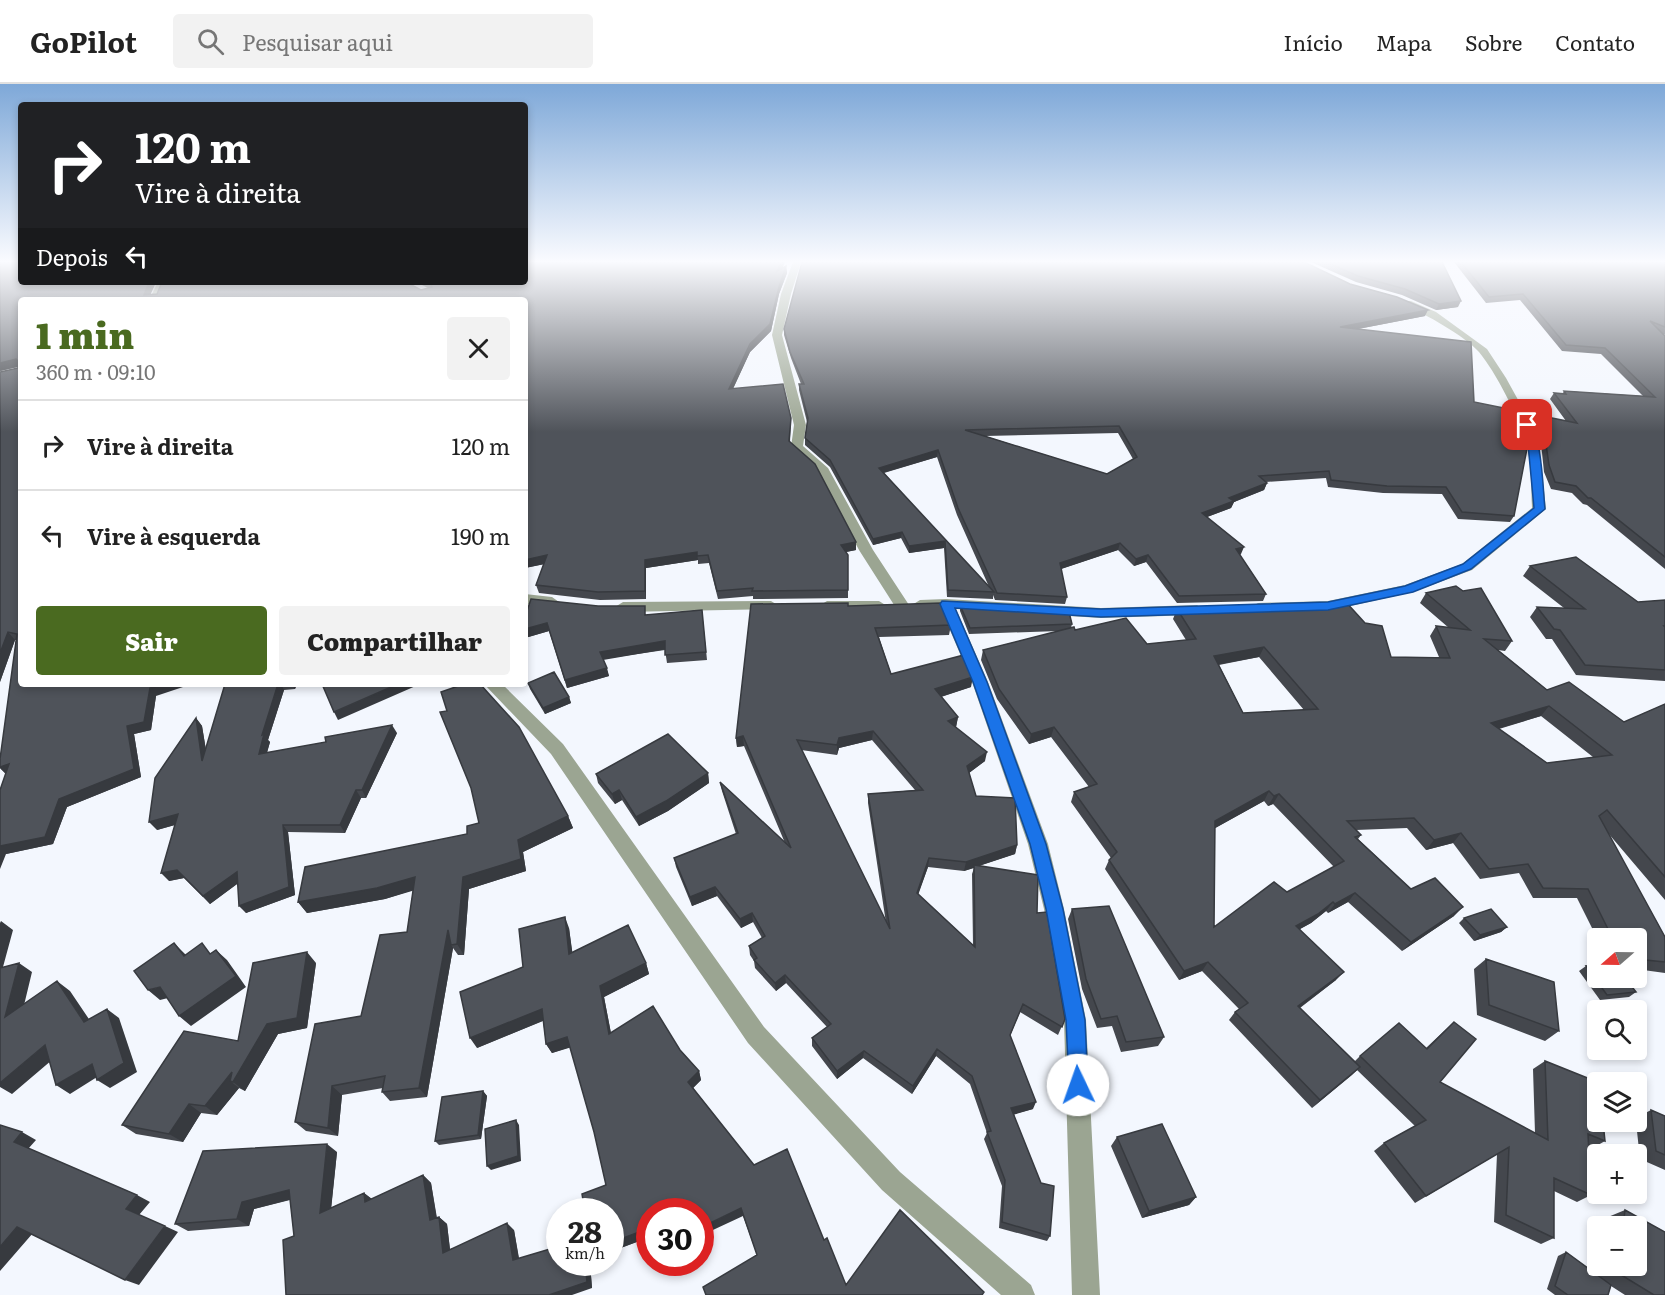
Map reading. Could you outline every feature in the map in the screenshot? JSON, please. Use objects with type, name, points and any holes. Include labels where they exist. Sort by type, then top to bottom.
[{"type":"street","points":[[781,319],[777,335],[800,425],[797,447],[822,468],[866,550],[901,605]]},
{"type":"street","points":[[1244,609],[1328,606],[1408,589],[1467,567],[1539,509],[1533,444],[1527,425],[1482,349],[1439,319]]},
{"type":"street","points":[[528,599],[568,604]]},
{"type":"street","points":[[946,604],[980,682],[1038,844],[1054,909],[1075,1020],[1086,1295]]},
{"type":"street","points":[[807,606],[946,604],[1101,613],[1209,610]]},
{"type":"street","points":[[611,607],[784,606]]},
{"type":"street","points":[[495,687],[557,749],[756,1035],[891,1181],[1022,1295]]},
{"type":"building","points":[[0,319],[18,319],[18,361],[16,359],[0,363]]},
{"type":"building","points":[[528,319],[771,319],[770,324],[750,344],[729,389],[783,384],[791,418],[789,441],[815,464],[856,542],[841,545],[848,555],[848,590],[752,591],[753,588],[717,591],[708,555],[697,556],[697,552],[645,560],[645,591],[598,592],[536,585],[547,555],[528,559]]},
{"type":"building","points":[[787,319],[1384,319],[1340,327],[1471,342],[1474,402],[1518,411],[1529,438],[1514,516],[1462,512],[1446,487],[1387,486],[1331,480],[1329,471],[1259,476],[1267,483],[1229,498],[1234,501],[1202,513],[1244,547],[1236,549],[1266,594],[1179,596],[1148,555],[1136,559],[1120,543],[1060,563],[1067,597],[997,593],[958,508],[938,450],[879,468],[994,592],[948,590],[945,541],[909,546],[902,532],[873,539],[830,460],[805,438],[808,418],[799,384],[804,384],[790,352],[784,329]],"holes":[[[1119,426],[1137,457],[1107,474],[965,430]]]},
{"type":"building","points":[[1544,319],[1665,319],[1665,327],[1650,321],[1665,336],[1665,557],[1591,498],[1588,498],[1576,486],[1555,482],[1549,465],[1545,437],[1537,415],[1577,423],[1554,393],[1566,394],[1564,391],[1655,397],[1605,348],[1566,345]]},
{"type":"building","points":[[18,368],[18,687],[153,687],[150,688],[144,722],[127,726],[134,769],[59,799],[45,837],[0,846],[0,790],[9,764],[0,767],[0,759],[17,634],[8,632],[0,653],[0,372]]},
{"type":"building","points":[[1576,557],[1638,602],[1665,600],[1665,670],[1585,665],[1560,630],[1554,629],[1537,607],[1585,609],[1530,566]]},
{"type":"building","points":[[1456,586],[1463,591],[1481,588],[1512,641],[1484,639],[1547,690],[1569,682],[1624,722],[1665,704],[1665,877],[1607,810],[1599,816],[1665,937],[1665,962],[1647,960],[1647,928],[1608,928],[1588,889],[1543,888],[1528,864],[1489,869],[1461,833],[1434,840],[1414,818],[1347,821],[1361,835],[1355,837],[1411,889],[1435,878],[1463,907],[1411,942],[1355,893],[1335,904],[1333,902],[1318,914],[1296,926],[1344,972],[1298,1006],[1360,1067],[1320,1100],[1235,1012],[1248,1003],[1208,962],[1184,971],[1109,860],[1117,852],[1074,792],[1097,784],[1054,727],[1031,734],[999,689],[983,650],[1074,627],[1075,630],[1126,618],[1147,644],[1196,639],[1177,609],[1277,605],[1279,608],[1345,601],[1365,623],[1382,626],[1391,657],[1450,658],[1436,626],[1470,630],[1426,593]],"holes":[[[1264,647],[1318,709],[1243,713],[1214,656]],[[1549,706],[1612,755],[1547,763],[1491,723]],[[1269,791],[1274,796],[1279,794],[1344,861],[1287,892],[1274,882],[1214,927],[1215,821]]]},
{"type":"building","points":[[531,599],[598,606],[645,606],[645,615],[702,610],[706,652],[665,655],[665,641],[600,652],[607,668],[565,680],[547,623],[528,628],[528,608]]},
{"type":"building","points":[[848,603],[848,606],[941,603],[951,625],[875,628],[891,674],[964,655],[973,677],[935,689],[958,717],[948,721],[987,752],[967,766],[976,796],[1015,798],[1017,845],[966,862],[929,858],[917,893],[975,947],[974,865],[1038,875],[1037,913],[1047,912],[1065,1019],[1062,1027],[1023,1004],[1010,1035],[1036,1102],[1011,1108],[1041,1183],[1054,1186],[1050,1236],[1002,1222],[1005,1180],[987,1132],[991,1131],[972,1076],[937,1049],[913,1086],[864,1051],[837,1071],[812,1038],[831,1024],[785,975],[775,983],[754,960],[757,958],[749,946],[765,936],[752,913],[740,919],[715,887],[690,897],[674,858],[738,833],[720,782],[791,848],[743,736],[736,738],[751,604]],"holes":[[[873,731],[923,790],[868,794],[890,929],[797,740],[837,745],[839,738]]]},
{"type":"building","points":[[960,605],[1069,612],[1072,624],[970,628]]},
{"type":"building","points":[[554,672],[569,697],[543,708],[528,683]]},
{"type":"building","points":[[224,687],[277,687],[262,735],[264,734],[259,754],[326,742],[325,737],[392,725],[362,790],[356,790],[340,825],[283,825],[289,887],[239,906],[237,872],[203,896],[177,870],[161,873],[178,814],[149,822],[155,778],[196,718],[202,761]]},
{"type":"building","points":[[323,687],[391,687],[334,712]]},
{"type":"building","points":[[455,687],[483,687],[519,727],[568,816],[518,840],[521,859],[463,877],[457,944],[451,945],[448,930],[419,1088],[382,1092],[385,1076],[332,1086],[328,1128],[295,1122],[315,1024],[361,1016],[380,935],[407,932],[415,877],[377,888],[298,902],[305,867],[467,834],[467,826],[479,823],[471,788],[440,712],[447,711],[441,692]]},
{"type":"building","points":[[668,734],[708,773],[666,801],[636,817],[619,790],[612,794],[596,774]]},
{"type":"building","points":[[1109,906],[1164,1037],[1126,1042],[1117,1016],[1101,1019],[1086,979],[1072,909]]},
{"type":"building","points":[[1491,909],[1507,927],[1480,935],[1464,918]]},
{"type":"building","points":[[565,917],[569,954],[628,925],[646,963],[600,986],[609,1034],[653,1006],[680,1050],[699,1071],[688,1082],[754,1165],[787,1149],[824,1240],[827,1238],[846,1285],[900,1210],[984,1292],[982,1295],[706,1295],[703,1287],[757,1255],[741,1208],[714,1221],[714,1198],[636,1198],[636,1233],[624,1238],[624,1198],[583,1198],[582,1194],[606,1185],[594,1132],[567,1037],[546,1044],[542,1009],[470,1038],[460,992],[523,967],[519,929]]},
{"type":"building","points":[[174,943],[184,956],[202,943],[210,954],[216,950],[236,976],[179,1016],[160,987],[148,990],[134,971]]},
{"type":"building","points":[[307,952],[297,1018],[267,1024],[233,1082],[230,1081],[232,1072],[205,1106],[189,1104],[169,1134],[122,1125],[184,1031],[238,1041],[253,963]]},
{"type":"building","points":[[1486,959],[1554,982],[1559,1031],[1489,1005]]},
{"type":"building","points":[[19,963],[5,1017],[57,981],[84,1022],[107,1009],[124,1063],[97,1080],[92,1064],[56,1085],[45,1045],[0,1083],[0,968]]},
{"type":"building","points":[[1602,988],[1633,988],[1636,992],[1607,995]]},
{"type":"building","points":[[1454,1022],[1476,1039],[1440,1082],[1548,1140],[1545,1061],[1587,1078],[1587,1132],[1604,1132],[1605,1141],[1588,1134],[1587,1193],[1554,1178],[1554,1238],[1506,1215],[1509,1147],[1426,1196],[1384,1143],[1426,1120],[1360,1056],[1399,1023],[1427,1049]]},
{"type":"building","points":[[483,1091],[478,1135],[435,1141],[442,1097]]},
{"type":"building","points":[[1651,1110],[1665,1116],[1665,1155],[1656,1151]]},
{"type":"building","points":[[516,1120],[518,1156],[487,1166],[485,1129]]},
{"type":"building","points":[[1162,1124],[1196,1197],[1149,1211],[1117,1137]]},
{"type":"building","points":[[0,1125],[22,1132],[14,1142],[137,1195],[126,1209],[165,1226],[125,1280],[17,1227],[0,1247]]},
{"type":"building","points":[[327,1144],[320,1213],[364,1193],[365,1202],[423,1175],[430,1220],[439,1217],[443,1253],[507,1223],[513,1260],[546,1250],[546,1276],[586,1276],[587,1282],[549,1295],[286,1295],[283,1240],[294,1236],[289,1190],[242,1202],[237,1219],[175,1224],[203,1151]]},
{"type":"building","points":[[1625,1210],[1636,1216],[1624,1216]]},
{"type":"building","points":[[1647,1222],[1665,1232],[1665,1295],[1654,1295],[1623,1276],[1647,1276]]},
{"type":"building","points":[[1566,1252],[1587,1267],[1587,1276],[1599,1276],[1611,1285],[1608,1295],[1568,1295],[1555,1286]]},
{"type":"route","points":[[1078,1085],[1075,1020],[1054,909],[1038,844],[980,682],[946,604],[1101,613],[1328,606],[1408,589],[1467,567],[1539,509],[1533,444],[1527,425]]}]
